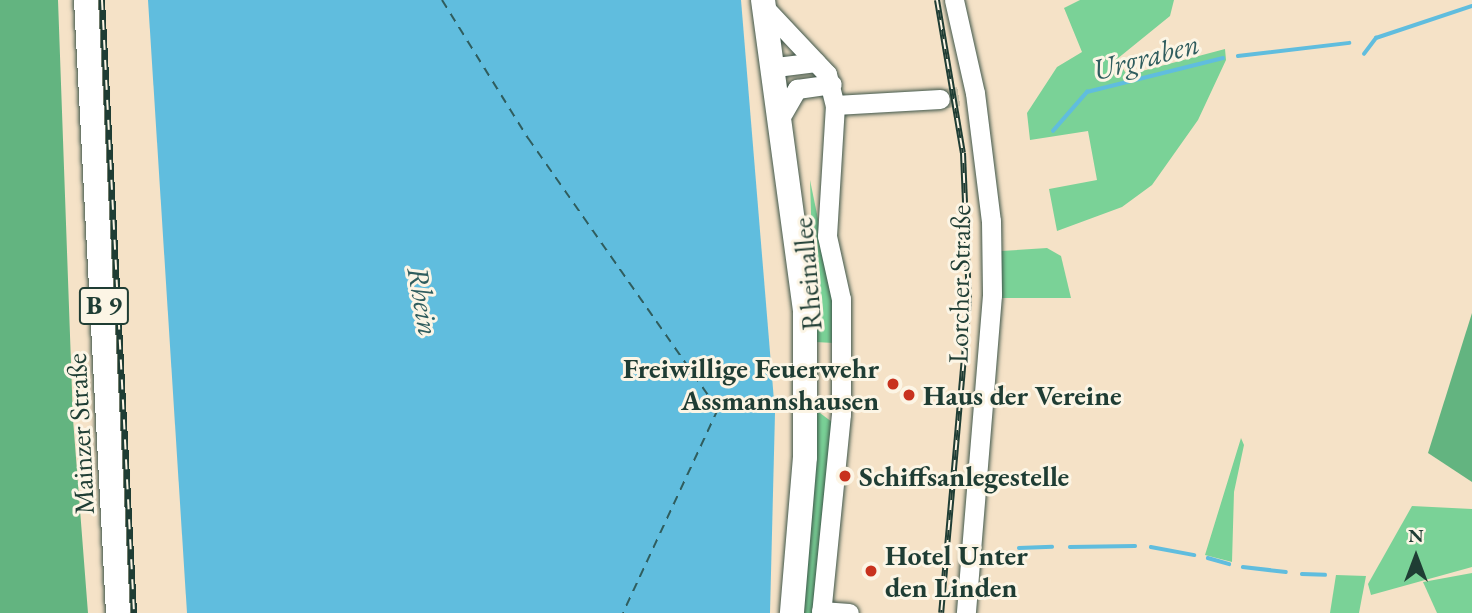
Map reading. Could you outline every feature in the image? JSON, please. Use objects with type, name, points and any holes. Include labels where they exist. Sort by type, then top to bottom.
[{"type":"main road","name":"Mainzer Straße","points":[[86,0],[118,613]]},
{"type":"main road","points":[[764,3],[783,113],[805,310],[805,457],[792,613]]},
{"type":"street","name":"Lorcher Straße","points":[[954,0],[991,221],[992,295],[966,613]]},
{"type":"street","name":"Rheinallee","points":[[764,3],[832,84],[835,105],[827,236],[841,299],[841,414],[821,612]]},
{"type":"street","points":[[776,67],[816,62]]},
{"type":"street","points":[[783,113],[797,89],[832,84]]},
{"type":"street","points":[[835,105],[940,99]]},
{"type":"street","points":[[821,612],[849,613]]},
{"type":"green space","points":[[0,0],[58,0],[73,419],[88,613],[0,613]]},
{"type":"green space","points":[[1080,0],[1174,0],[1170,16],[1117,59],[1127,75],[1225,49],[1226,60],[1198,120],[1152,185],[1122,207],[1057,231],[1049,189],[1097,180],[1088,131],[1030,140],[1027,113],[1057,67],[1082,52],[1064,8]]},
{"type":"green space","points":[[810,180],[834,297],[834,343],[815,342]]},
{"type":"green space","points":[[1047,248],[1061,256],[1071,298],[999,298],[1001,251]]},
{"type":"green space","points":[[1472,313],[1472,482],[1428,453]]},
{"type":"green space","points":[[816,410],[832,422],[814,613],[801,613]]},
{"type":"green space","points":[[1241,438],[1244,445],[1234,492],[1232,562],[1205,555]]},
{"type":"green space","points":[[1412,506],[1472,509],[1472,567],[1371,595],[1368,584]]},
{"type":"green space","points":[[1472,573],[1472,613],[1437,613],[1423,582]]},
{"type":"green space","points":[[1336,575],[1366,576],[1359,613],[1330,613]]},
{"type":"water","name":"Rhein","points":[[148,0],[741,0],[775,413],[770,613],[187,613]]},
{"type":"waterway","name":"Urgraben","points":[[1364,54],[1376,38],[1472,6]]},
{"type":"waterway","name":"Urgraben","points":[[1238,56],[1349,43]]},
{"type":"waterway","name":"Urgraben","points":[[1053,131],[1087,92],[1223,58]]},
{"type":"waterway","points":[[1070,547],[1135,546]]},
{"type":"waterway","points":[[1019,548],[1052,547]]},
{"type":"waterway","points":[[1151,547],[1194,555]]},
{"type":"waterway","points":[[1208,558],[1229,564]]},
{"type":"waterway","points":[[1243,567],[1286,572]]},
{"type":"waterway","points":[[1302,574],[1325,575]]},
{"type":"ferry route","points":[[442,0],[528,138],[718,409],[623,613]]},
{"type":"tunnel","points":[[940,99],[964,95]]},
{"type":"railway","points":[[102,0],[134,613]]},
{"type":"railway","points":[[937,0],[963,153],[969,301],[941,613]]},
{"type":"place","name":"Freiwillige Feuerwehr Assmannshausen","points":[[893,384]]},
{"type":"place","name":"Haus der Vereine","points":[[909,395]]},
{"type":"place","name":"Schiffsanlegestelle","points":[[845,476]]},
{"type":"place","name":"Hotel Unter den Linden","points":[[871,571]]}]
